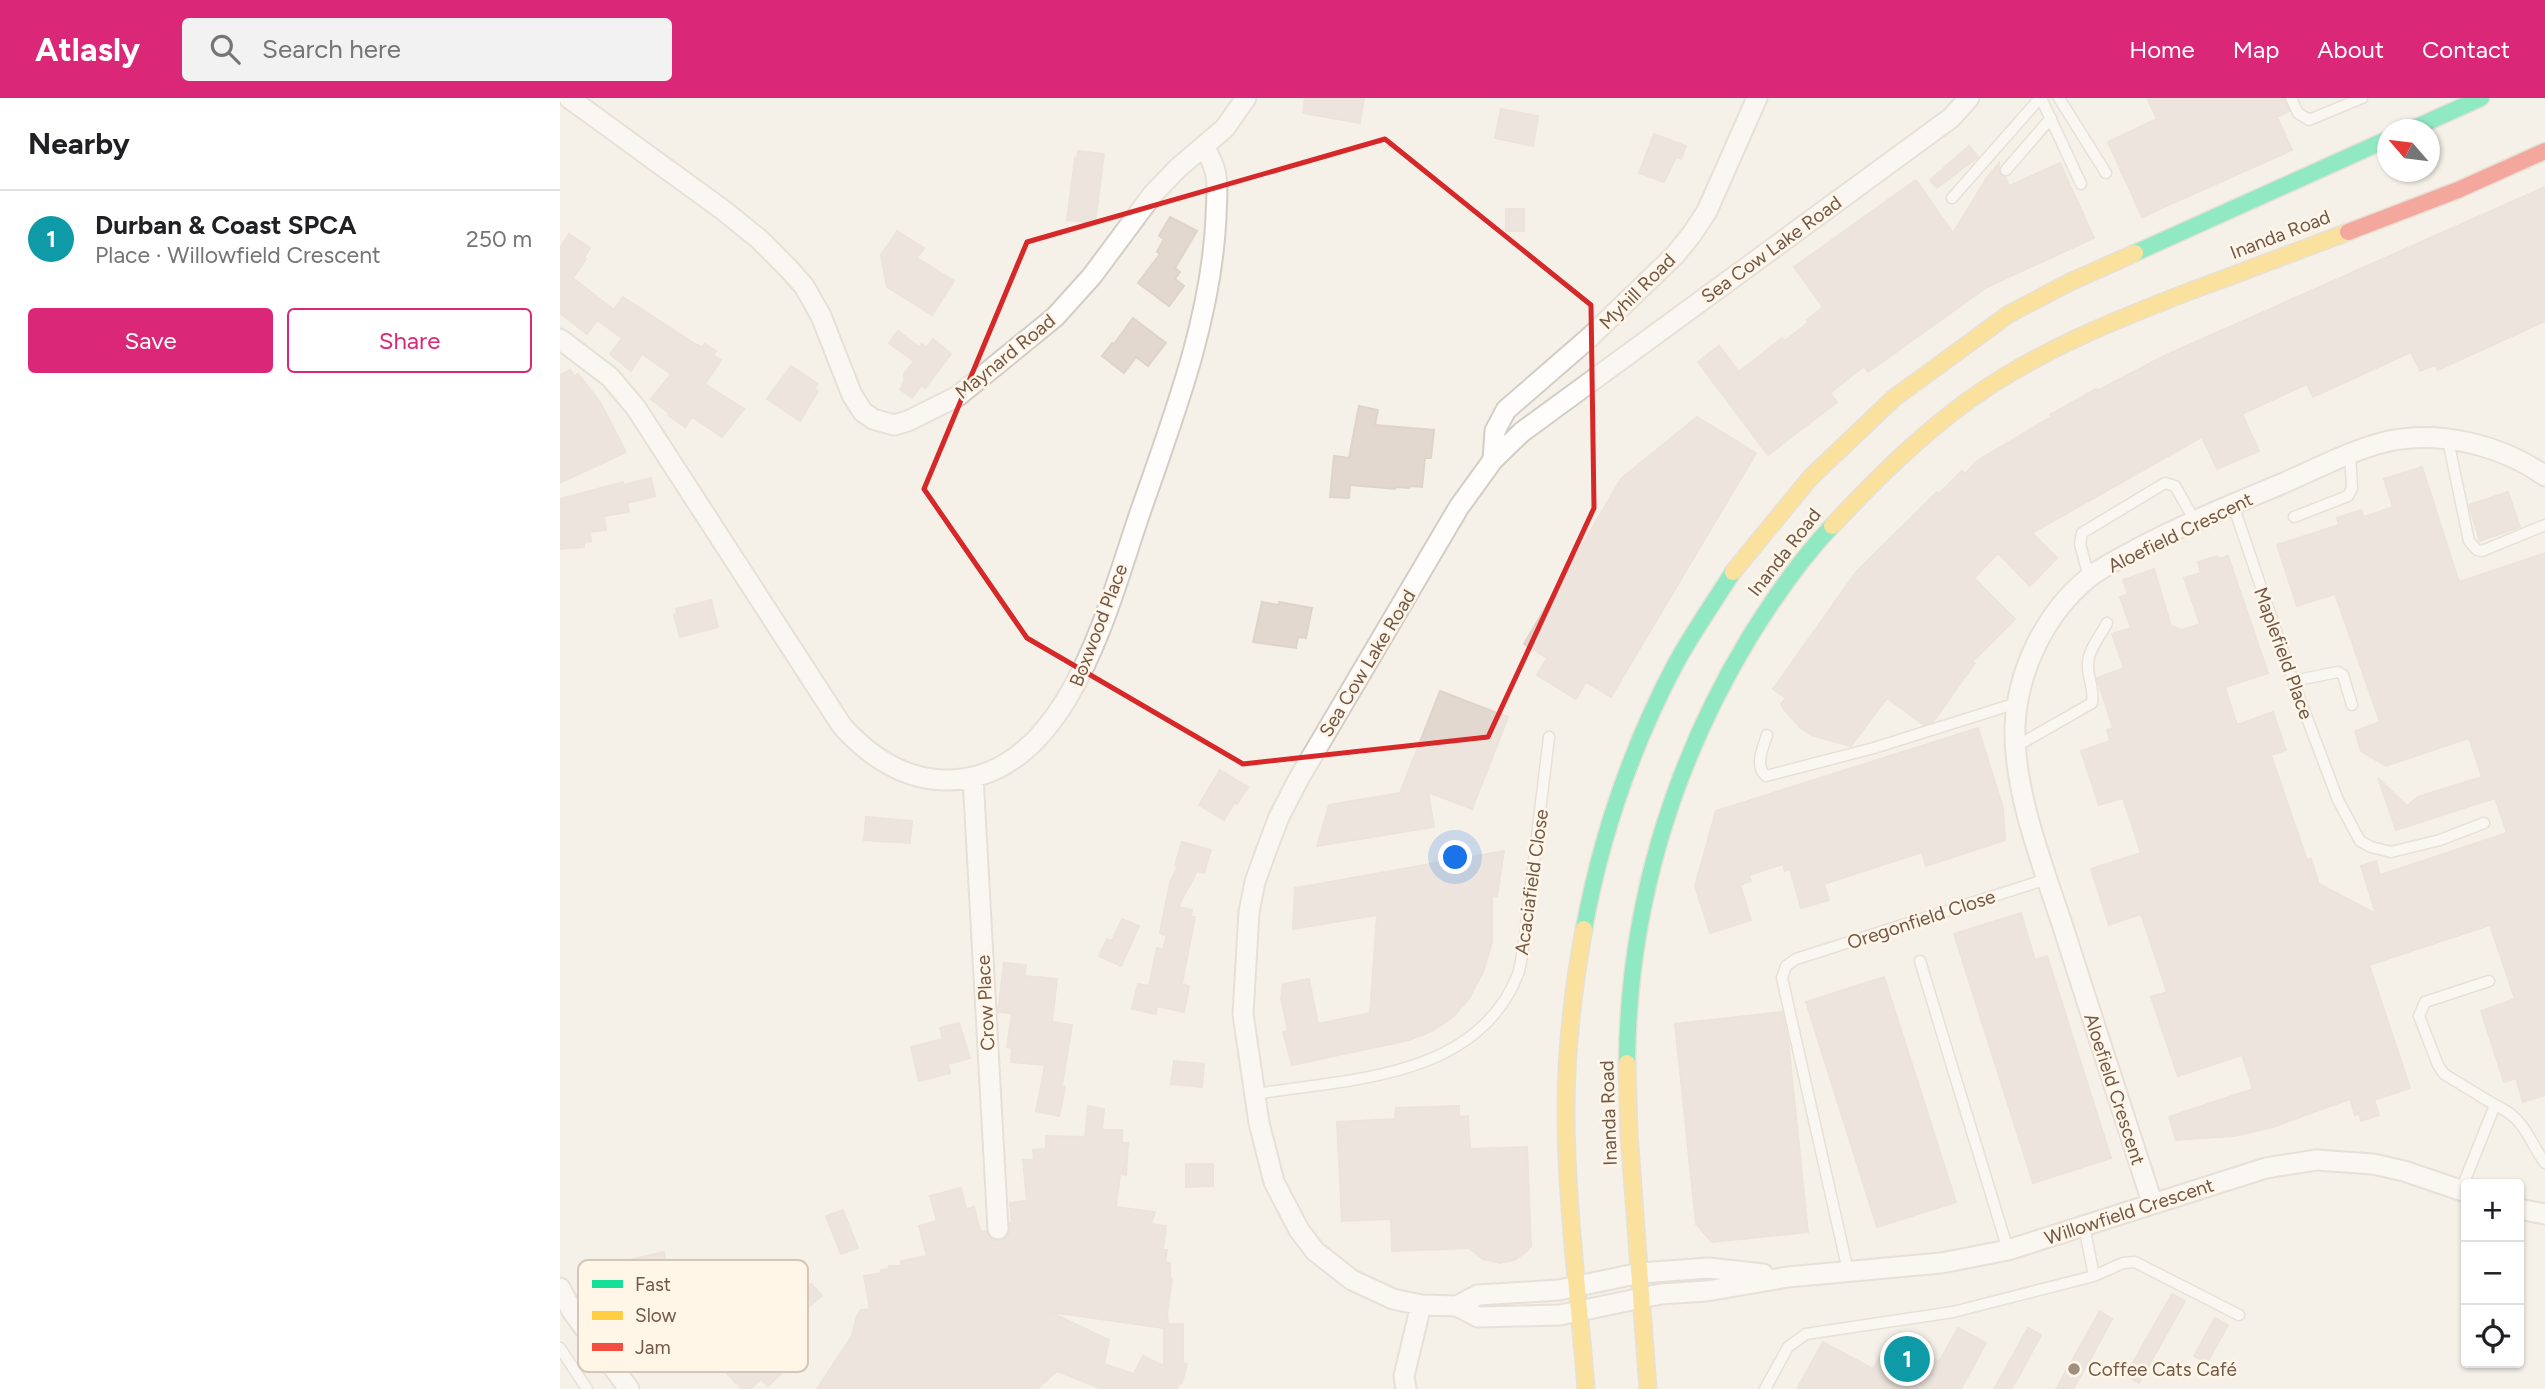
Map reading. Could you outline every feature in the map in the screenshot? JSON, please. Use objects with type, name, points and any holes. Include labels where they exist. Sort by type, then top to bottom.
[{"type":"main road","points":[[2434,119],[2481,98]]},
{"type":"main road","name":"Inanda Road","points":[[1586,1389],[1566,1108],[1573,985],[1595,871],[1630,758],[1664,684],[1690,636],[1729,576],[1769,522],[1821,466],[1875,415],[1936,365],[1992,325],[2047,292],[2377,144]]},
{"type":"main road","name":"Inanda Road","points":[[1648,1389],[1626,1077],[1628,1017],[1642,899],[1660,830],[1707,712],[1734,659],[1771,600],[1812,547],[1857,496],[1951,413],[2014,371],[2076,337],[2123,317],[2458,190],[2545,151]]},
{"type":"street","name":"Maynard Road","points":[[569,98],[723,210],[788,268],[804,286],[821,316],[852,396],[863,412],[873,419],[894,425],[908,421],[958,396],[1055,317],[1092,275],[1153,194],[1178,168],[1225,128],[1247,98]]},
{"type":"street","name":"Myhill Road","points":[[1493,460],[1495,431],[1506,410],[1590,337],[1675,255],[1692,234],[1707,211],[1757,98]]},
{"type":"street","name":"Sea Cow Lake Road","points":[[1421,1305],[1394,1299],[1352,1280],[1315,1251],[1299,1230],[1274,1182],[1259,1123],[1243,1014],[1243,990],[1249,912],[1255,882],[1279,817],[1298,780],[1459,507],[1493,460],[1548,411],[1951,118],[1969,98]]},
{"type":"street","name":"Boxwood Place","points":[[560,339],[610,377],[636,408],[842,726],[859,745],[883,762],[908,774],[934,780],[972,777],[990,772],[1035,741],[1052,723],[1070,696],[1100,627],[1180,397],[1205,307],[1215,243],[1216,172],[1204,147]]},
{"type":"street","name":"Aloefield Crescent","points":[[2152,1202],[2047,879],[2017,777],[2017,703],[2023,676],[2036,645],[2064,603],[2089,577],[2195,520],[2350,454],[2388,441],[2411,438],[2448,440],[2483,447],[2509,456],[2545,476]]},
{"type":"street","name":"Crow Place","points":[[972,777],[998,1229]]},
{"type":"street","name":"Willowfield Crescent","points":[[1421,1305],[1457,1306],[1478,1317],[1560,1315],[1661,1294],[1707,1291],[1788,1277],[1919,1266],[2008,1250],[2266,1167],[2316,1160],[2373,1164],[2461,1190]]},
{"type":"street","points":[[2524,1210],[2545,1214]]},
{"type":"street","name":"Willowfield Crescent","points":[[1457,1306],[1478,1295],[1559,1290],[1640,1273],[1709,1268],[1788,1277]]},
{"type":"street","points":[[560,1288],[578,1319]]},
{"type":"street","points":[[1406,1389],[1404,1376],[1421,1305]]},
{"type":"street","points":[[617,1372],[629,1389]]},
{"type":"lane","points":[[1952,198],[2041,98],[2081,184]]},
{"type":"lane","points":[[2059,98],[2106,173]]},
{"type":"lane","points":[[2291,98],[2298,113],[2309,120],[2362,98]]},
{"type":"lane","points":[[2006,170],[2051,118]]},
{"type":"lane","points":[[2448,440],[2472,547],[2482,551],[2545,526]]},
{"type":"lane","points":[[2294,517],[2350,494],[2350,454]]},
{"type":"lane","points":[[2089,577],[2080,544],[2082,533],[2165,483],[2175,486],[2195,520]]},
{"type":"lane","name":"Maplefield Place","points":[[2233,505],[2293,681],[2338,800],[2360,841],[2391,852],[2440,840],[2484,822]]},
{"type":"lane","points":[[2015,747],[2092,703],[2094,696],[2088,659],[2107,623]]},
{"type":"lane","points":[[2293,681],[2339,671],[2343,675],[2352,705]]},
{"type":"lane","points":[[1766,735],[1759,765],[1766,776],[1874,748],[2017,703]]},
{"type":"lane","name":"Acaciafield Close","points":[[1255,1094],[1404,1070],[1438,1057],[1470,1038],[1501,1005],[1518,974],[1524,943],[1549,737]]},
{"type":"lane","name":"Oregonfield Close","points":[[1848,1271],[1782,978],[1786,966],[1796,958],[2047,879]]},
{"type":"lane","points":[[1920,961],[2008,1250]]},
{"type":"lane","points":[[2489,981],[2425,1002],[2419,1016],[2444,1074],[2518,1119],[2545,1163]]},
{"type":"lane","points":[[2468,1179],[2495,1105]]},
{"type":"lane","points":[[2084,1226],[2094,1276]]},
{"type":"lane","points":[[1765,1389],[1788,1347],[1806,1334],[1953,1312],[2094,1276],[2123,1263],[2134,1262],[2239,1315]]},
{"type":"lane","points":[[560,1348],[587,1389]]},
{"type":"highlighted area","points":[[1385,139],[1591,305],[1594,508],[1488,737],[1243,764],[1027,638],[924,489],[1027,242]]},
{"type":"building","points":[[1305,98],[1364,98],[1360,123],[1303,113]]},
{"type":"building","points":[[2147,98],[2284,98],[2289,111],[2277,117],[2292,150],[2142,217],[2108,142],[2157,119]]},
{"type":"building","points":[[1501,109],[1538,116],[1533,146],[1495,138]]},
{"type":"building","points":[[1654,134],[1686,146],[1681,159],[1676,157],[1664,182],[1639,173]]},
{"type":"building","points":[[1969,146],[1978,157],[1937,188],[1930,180]]},
{"type":"building","points":[[1078,151],[1104,154],[1095,223],[1067,220]]},
{"type":"building","points":[[1999,163],[1999,173],[2005,177],[2009,186],[2060,163],[2094,238],[1987,287],[1868,372],[1864,366],[1830,393],[1837,402],[1768,455],[1698,362],[1719,346],[1739,372],[1782,338],[1785,341],[1809,322],[1807,320],[1823,307],[1794,267],[1916,180],[1953,233]]},
{"type":"building","points":[[2545,187],[2545,321],[2438,370],[2435,365],[2420,371],[2411,352],[2313,397],[2307,384],[2242,414],[2259,451],[2217,469],[2202,437],[2032,533],[2057,558],[2030,586],[1998,553],[1974,578],[2015,619],[1972,662],[1975,663],[1933,722],[1924,725],[1887,698],[1851,746],[1811,735],[1785,711],[1781,704],[1786,698],[1773,689],[1857,571],[1962,471],[1965,474],[1977,461],[2096,389],[2097,391],[2164,356]]},
{"type":"building","points":[[1506,209],[1524,209],[1524,231],[1506,231]]},
{"type":"building","points":[[1170,217],[1197,231],[1175,268],[1180,272],[1175,279],[1184,286],[1169,306],[1138,283],[1160,254],[1157,252],[1164,239],[1159,236]]},
{"type":"building","points":[[897,231],[924,248],[917,258],[954,281],[932,315],[887,287],[881,255]]},
{"type":"building","points":[[569,234],[590,248],[573,278],[614,310],[623,297],[695,344],[702,347],[705,344],[716,351],[713,355],[721,360],[705,384],[744,409],[722,437],[692,417],[685,427],[651,399],[671,374],[642,354],[631,371],[610,354],[622,338],[597,320],[587,334],[560,313],[560,248]]},
{"type":"building","points":[[1133,318],[1166,343],[1148,366],[1136,357],[1124,373],[1102,356]]},
{"type":"building","points":[[898,331],[919,347],[922,344],[926,348],[933,339],[951,354],[925,388],[921,385],[912,398],[900,389],[904,374],[914,361],[889,343]]},
{"type":"building","points":[[791,366],[818,384],[814,389],[818,391],[800,421],[767,399]]},
{"type":"building","points":[[570,370],[575,377],[578,374],[600,402],[626,452],[560,483],[560,375]]},
{"type":"building","points":[[1359,406],[1378,410],[1375,425],[1434,430],[1431,458],[1425,458],[1422,487],[1395,489],[1350,485],[1349,498],[1330,497],[1334,456],[1349,458]]},
{"type":"building","points":[[1697,417],[1756,453],[1611,697],[1586,682],[1576,699],[1537,675],[1547,658],[1524,644],[1621,479]]},
{"type":"building","points":[[2422,467],[2459,582],[2545,553],[2545,1095],[2523,1102],[2516,1078],[2504,1082],[2481,1011],[2515,999],[2490,925],[2369,965],[2410,1088],[2374,1100],[2379,1115],[2361,1121],[2359,1113],[2355,1115],[2350,1099],[2273,1127],[2234,1136],[2176,1140],[2169,1117],[2253,1089],[2242,1055],[2178,1076],[2151,997],[2167,992],[2141,914],[2109,925],[2091,869],[2141,853],[2123,798],[2099,805],[2081,751],[2110,741],[2107,730],[2113,728],[2097,678],[2124,668],[2112,634],[2131,628],[2120,597],[2128,594],[2123,580],[2154,569],[2171,626],[2182,630],[2200,624],[2184,578],[2201,573],[2198,562],[2217,556],[2218,559],[2228,556],[2268,673],[2225,687],[2237,725],[2273,712],[2286,750],[2271,755],[2307,860],[2311,859],[2319,884],[2376,914],[2361,866],[2376,861],[2380,875],[2507,833],[2495,798],[2396,830],[2378,778],[2407,806],[2418,797],[2482,777],[2469,738],[2386,766],[2361,751],[2355,731],[2380,722],[2335,594],[2297,606],[2277,545],[2339,525],[2337,518],[2361,510],[2364,517],[2393,507],[2384,479]]},
{"type":"building","points":[[651,478],[655,496],[627,503],[629,512],[604,516],[606,530],[590,532],[591,541],[584,543],[584,547],[560,549],[560,499],[623,482],[623,485]]},
{"type":"building","points":[[2508,492],[2520,527],[2480,541],[2469,505]]},
{"type":"building","points":[[711,600],[718,627],[680,637],[674,615],[677,614],[676,609]]},
{"type":"building","points":[[1262,602],[1312,608],[1306,638],[1298,637],[1296,648],[1253,642]]},
{"type":"building","points":[[1440,691],[1508,717],[1472,809],[1428,792],[1434,827],[1317,846],[1329,805],[1400,793]]},
{"type":"building","points":[[1978,728],[2003,808],[2005,840],[1926,866],[1922,852],[1824,884],[1829,900],[1801,908],[1790,869],[1785,871],[1783,864],[1749,875],[1751,881],[1740,885],[1751,920],[1710,933],[1695,886],[1716,811]]},
{"type":"building","points":[[1220,770],[1248,787],[1224,820],[1199,805]]},
{"type":"building","points":[[866,817],[912,821],[910,843],[864,840]]},
{"type":"building","points":[[1182,842],[1211,850],[1204,873],[1197,871],[1178,907],[1192,910],[1191,917],[1195,917],[1182,984],[1189,986],[1184,1012],[1157,1006],[1156,1014],[1132,1009],[1138,984],[1149,986],[1157,948],[1163,950],[1169,926],[1164,935],[1160,933]]},
{"type":"building","points":[[1504,851],[1497,896],[1492,897],[1492,942],[1483,972],[1468,1000],[1453,1017],[1432,1031],[1409,1040],[1292,1065],[1283,1032],[1288,1031],[1281,998],[1283,984],[1309,979],[1318,1024],[1370,1013],[1377,915],[1293,929],[1295,888]]},
{"type":"building","points":[[2021,913],[2035,960],[2047,956],[2111,1158],[2033,1183],[1954,934]]},
{"type":"building","points":[[1122,919],[1139,926],[1121,966],[1099,956],[1107,939],[1112,941]]},
{"type":"building","points":[[1004,963],[1026,965],[1025,976],[1057,979],[1052,1022],[1072,1025],[1059,1116],[1036,1111],[1045,1065],[1011,1062],[1012,1048],[1007,1047],[1012,1013],[998,1012]]},
{"type":"building","points":[[1884,977],[1956,1202],[1877,1227],[1806,1002]]},
{"type":"building","points":[[1782,1012],[1788,1040],[1808,1232],[1712,1242],[1696,1224],[1675,1024]]},
{"type":"building","points":[[959,1023],[970,1058],[948,1064],[950,1073],[919,1081],[911,1047],[943,1039],[940,1028]]},
{"type":"building","points":[[1174,1061],[1204,1064],[1202,1087],[1171,1084]]},
{"type":"building","points":[[1088,1106],[1104,1109],[1102,1130],[1122,1130],[1122,1143],[1128,1143],[1126,1175],[1120,1174],[1116,1207],[1155,1212],[1151,1224],[1166,1226],[1163,1250],[1167,1250],[1165,1262],[1170,1263],[1172,1279],[1168,1324],[1183,1324],[1183,1363],[1187,1364],[1182,1383],[1177,1389],[1102,1389],[1057,1371],[1037,1389],[817,1389],[852,1336],[856,1318],[861,1310],[870,1309],[864,1276],[882,1273],[881,1270],[889,1269],[889,1266],[901,1266],[901,1261],[927,1256],[919,1226],[937,1221],[930,1196],[961,1188],[966,1209],[974,1207],[980,1231],[986,1231],[993,1240],[1004,1240],[1012,1223],[1010,1203],[1027,1201],[1023,1160],[1034,1160],[1033,1150],[1046,1149],[1046,1136],[1085,1137]],"holes":[[[1050,1312],[1164,1328],[1164,1366],[1143,1356],[1134,1374],[1104,1364],[1109,1340]]]},
{"type":"building","points":[[1459,1106],[1459,1117],[1468,1116],[1470,1149],[1527,1147],[1531,1246],[1526,1252],[1514,1260],[1500,1263],[1483,1259],[1469,1248],[1392,1251],[1391,1219],[1342,1221],[1337,1122],[1395,1119],[1396,1108]]},
{"type":"building","points":[[1186,1164],[1213,1164],[1213,1186],[1186,1187]]},
{"type":"building","points":[[843,1210],[858,1248],[841,1254],[826,1216]]},
{"type":"building","points":[[664,1252],[666,1260],[629,1260]]},
{"type":"building","points":[[808,1284],[811,1284],[822,1296],[808,1307]]},
{"type":"building","points":[[2172,1294],[2185,1301],[2139,1383],[2126,1375]]},
{"type":"building","points":[[2100,1311],[2112,1319],[2092,1356],[2073,1389],[2056,1389]]},
{"type":"building","points":[[2215,1318],[2228,1325],[2207,1363],[2194,1356]]},
{"type":"building","points":[[1958,1328],[1986,1343],[1961,1389],[1797,1389],[1823,1342],[1873,1369],[1887,1345],[1891,1347],[1897,1338],[1939,1362]]},
{"type":"building","points":[[2028,1328],[2041,1335],[2019,1376],[2011,1389],[1994,1389]]},
{"type":"building","points":[[726,1372],[783,1372],[768,1386],[761,1379],[750,1389],[742,1389]]},
{"type":"traffic: fast","points":[[2434,119],[2481,98]]},
{"type":"traffic: fast","points":[[2135,253],[2377,144]]},
{"type":"traffic: fast","points":[[1627,1063],[1629,1007],[1645,896],[1676,789],[1721,687],[1749,638],[1788,580],[1832,526]]},
{"type":"traffic: fast","points":[[1584,929],[1609,826],[1645,726],[1683,651],[1733,572]]},
{"type":"traffic: slow","points":[[1832,526],[1914,444],[1969,400],[2022,366],[2135,313],[2348,232]]},
{"type":"traffic: slow","points":[[1733,572],[1810,478],[1894,398],[2009,314],[2070,282],[2135,253]]},
{"type":"traffic: slow","points":[[1584,929],[1571,1020],[1566,1111],[1570,1215],[1586,1389]]},
{"type":"traffic: slow","points":[[1627,1063],[1629,1134],[1648,1389]]},
{"type":"traffic: jam","points":[[2348,232],[2458,190],[2545,151]]},
{"type":"place","name":"Durban & Coast SPCA","points":[[1907,1359]]},
{"type":"place","name":"Coffee Cats Café","points":[[2074,1369]]}]
